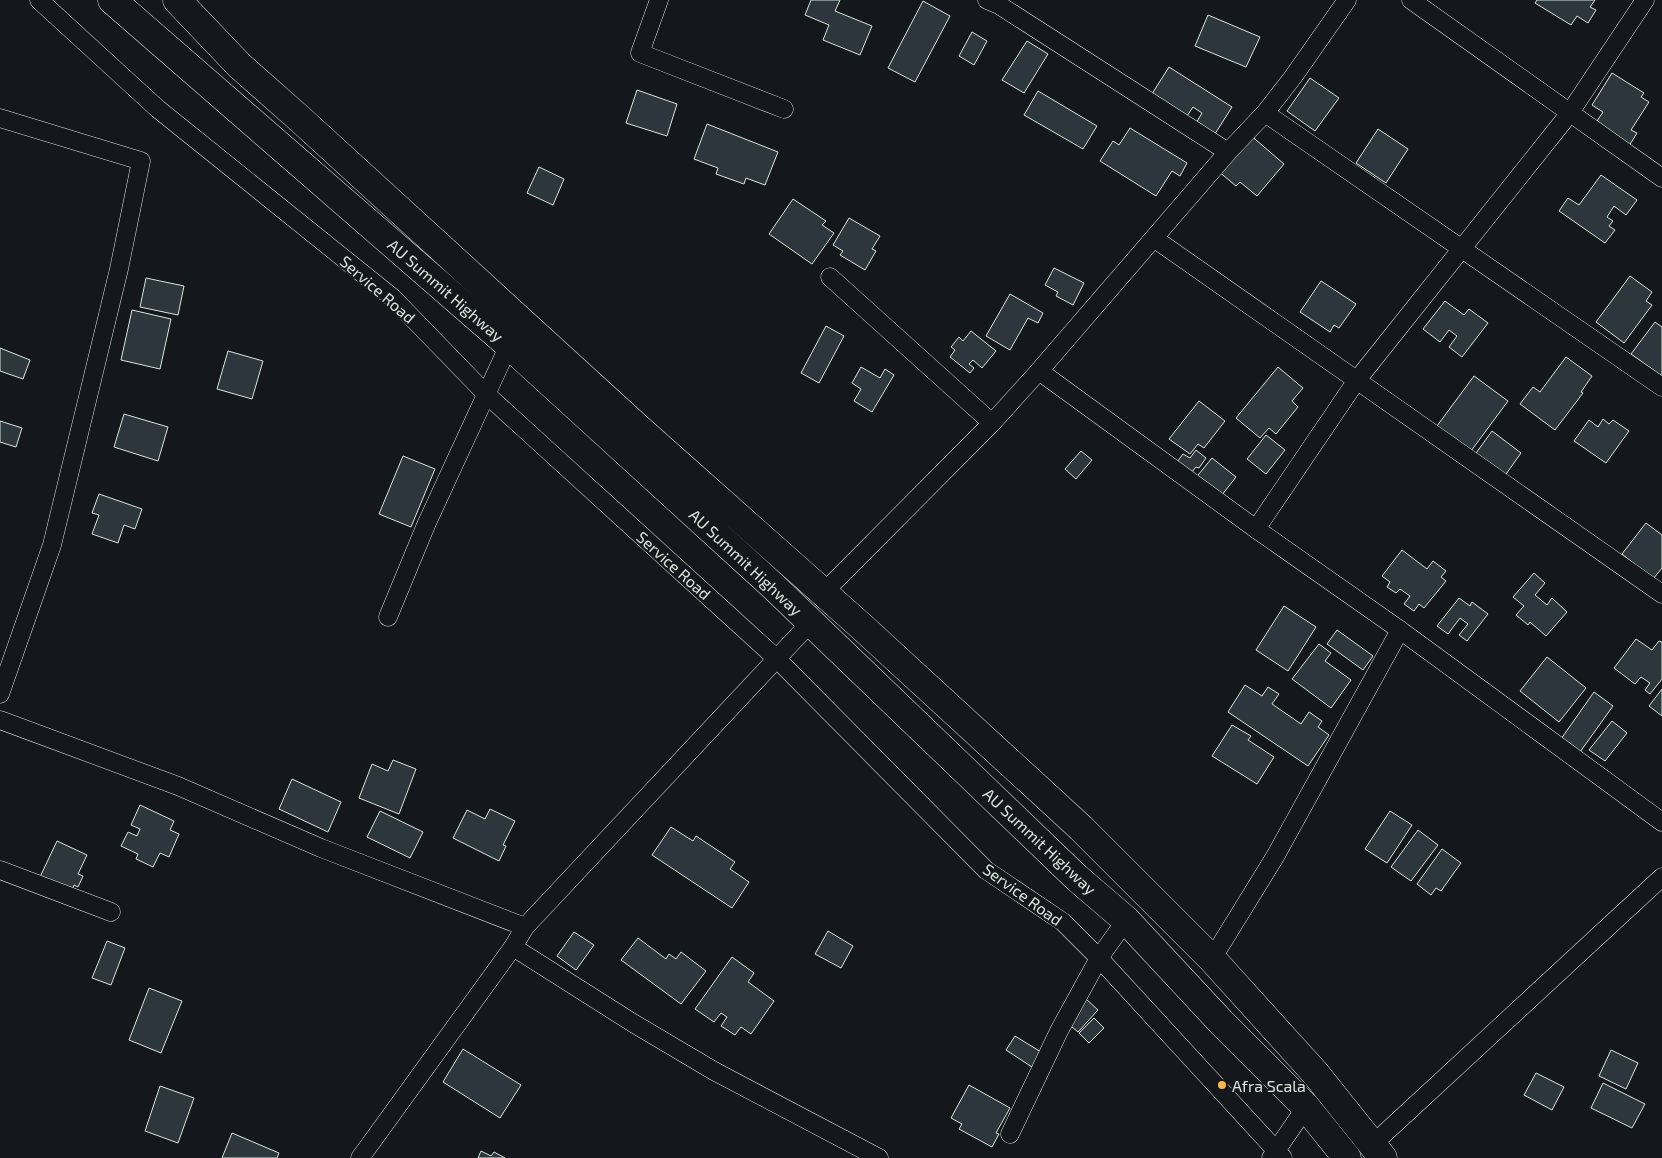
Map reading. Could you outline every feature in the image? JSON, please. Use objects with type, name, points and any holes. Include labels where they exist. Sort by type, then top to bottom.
[{"type":"main road","name":"AU Summit Highway","points":[[112,0],[510,346],[773,586],[1077,878],[1126,920],[1221,1022],[1306,1107],[1347,1158]]},
{"type":"main road","name":"AU Summit Highway","points":[[176,0],[240,66],[637,427],[861,626],[1081,828],[1212,959],[1316,1074],[1378,1152]]},
{"type":"street","name":"Service Road","points":[[39,0],[158,109],[393,298],[486,394],[776,658],[986,870],[1063,922],[1099,958],[1277,1156]]},
{"type":"street","points":[[659,0],[640,53],[784,109]]},
{"type":"street","points":[[988,0],[999,5],[1228,152]]},
{"type":"street","points":[[823,593],[992,423],[1039,371],[1155,239],[1228,152],[1265,113],[1293,77],[1347,0]]},
{"type":"street","points":[[1411,0],[1569,114],[1662,178]]},
{"type":"street","points":[[1256,529],[1357,380],[1460,248],[1569,114],[1646,0]]},
{"type":"street","points":[[1265,113],[1662,387]]},
{"type":"street","points":[[0,118],[141,161],[119,269],[52,546],[0,694]]},
{"type":"street","points":[[1155,239],[1662,594]]},
{"type":"street","points":[[830,277],[992,423]]},
{"type":"street","points":[[388,617],[426,525],[510,346]]},
{"type":"street","points":[[1039,371],[1256,529],[1400,630],[1662,822]]},
{"type":"street","points":[[360,1158],[513,947],[525,927],[810,622]]},
{"type":"street","points":[[1212,959],[1276,855],[1400,630]]},
{"type":"street","points":[[0,720],[178,786],[321,848],[525,927]]},
{"type":"street","points":[[0,870],[111,912]]},
{"type":"street","points":[[1378,1152],[1662,877]]},
{"type":"street","points":[[1010,1134],[1059,1031],[1099,958],[1126,920]]},
{"type":"street","points":[[513,947],[633,1023],[714,1071],[879,1158]]},
{"type":"street","points":[[1277,1156],[1306,1107]]},
{"type":"building","points":[[811,0],[840,0],[835,11],[872,26],[860,55],[823,40],[829,25],[805,15]]},
{"type":"building","points":[[1537,0],[1595,0],[1590,7],[1596,10],[1588,23],[1577,16],[1571,25],[1535,3]]},
{"type":"building","points":[[923,1],[950,16],[915,82],[888,68]]},
{"type":"building","points":[[1208,15],[1260,37],[1246,67],[1195,46]]},
{"type":"building","points":[[972,32],[987,41],[974,65],[959,56]]},
{"type":"building","points":[[1027,41],[1048,54],[1024,93],[1002,80]]},
{"type":"building","points":[[1169,67],[1232,107],[1213,137],[1195,125],[1202,113],[1193,107],[1185,119],[1150,97]]},
{"type":"building","points":[[1612,73],[1644,93],[1641,97],[1649,102],[1631,130],[1637,133],[1629,146],[1595,124],[1603,112],[1592,105]]},
{"type":"building","points":[[1310,78],[1339,98],[1315,131],[1287,111]]},
{"type":"building","points":[[637,90],[677,104],[667,136],[626,123]]},
{"type":"building","points":[[1038,91],[1097,126],[1083,149],[1024,115]]},
{"type":"building","points":[[707,124],[778,152],[765,185],[746,178],[744,184],[716,174],[718,168],[694,159]]},
{"type":"building","points":[[1130,128],[1187,163],[1180,176],[1172,171],[1156,196],[1100,161],[1113,141],[1119,145]]},
{"type":"building","points":[[1378,129],[1408,149],[1386,183],[1356,163]]},
{"type":"building","points":[[1249,134],[1284,164],[1257,196],[1240,182],[1236,186],[1218,171]]},
{"type":"building","points":[[539,167],[564,179],[553,205],[527,193]]},
{"type":"building","points":[[1601,175],[1637,200],[1626,215],[1614,206],[1607,217],[1613,221],[1609,226],[1615,230],[1605,243],[1559,211],[1568,198],[1579,205]]},
{"type":"building","points":[[793,199],[826,221],[822,225],[834,233],[812,264],[769,234]]},
{"type":"building","points":[[849,218],[880,236],[872,249],[876,251],[865,270],[840,255],[843,251],[833,245]]},
{"type":"building","points":[[1054,268],[1084,283],[1073,305],[1056,296],[1058,292],[1045,285]]},
{"type":"building","points":[[1630,276],[1652,292],[1646,301],[1652,305],[1624,343],[1596,322]]},
{"type":"building","points":[[146,278],[184,286],[178,315],[140,307]]},
{"type":"building","points":[[1321,281],[1356,304],[1339,328],[1334,325],[1330,332],[1300,312]]},
{"type":"building","points":[[1010,294],[1043,313],[1038,323],[1028,318],[1010,350],[986,336]]},
{"type":"building","points":[[1445,301],[1464,315],[1469,309],[1488,323],[1462,357],[1449,347],[1457,336],[1449,330],[1440,342],[1423,329]]},
{"type":"building","points":[[132,310],[171,319],[160,369],[121,360]]},
{"type":"building","points":[[1655,322],[1662,327],[1662,376],[1631,354]]},
{"type":"building","points":[[826,326],[844,336],[819,383],[801,373]]},
{"type":"building","points":[[971,331],[996,351],[982,368],[973,360],[969,364],[974,368],[970,373],[950,357],[955,350],[951,347],[959,337],[963,341]]},
{"type":"building","points":[[0,348],[30,360],[23,379],[0,371]]},
{"type":"building","points":[[228,351],[263,361],[252,399],[217,389]]},
{"type":"building","points":[[1566,357],[1592,376],[1581,392],[1583,393],[1555,430],[1520,404],[1533,387],[1540,392]]},
{"type":"building","points":[[861,367],[880,378],[885,369],[894,375],[872,412],[854,401],[861,389],[852,383]]},
{"type":"building","points":[[1278,367],[1303,388],[1292,401],[1298,407],[1276,434],[1269,428],[1260,438],[1236,418]]},
{"type":"building","points":[[1474,376],[1508,401],[1468,455],[1434,430]]},
{"type":"building","points":[[1199,401],[1225,421],[1204,448],[1198,444],[1190,454],[1169,439]]},
{"type":"building","points":[[124,414],[168,427],[158,461],[114,447]]},
{"type":"building","points":[[1603,419],[1609,424],[1613,420],[1629,431],[1606,463],[1574,441],[1589,420],[1598,427]]},
{"type":"building","points":[[0,421],[22,428],[16,447],[0,442]]},
{"type":"building","points":[[1492,431],[1521,453],[1504,477],[1474,456]]},
{"type":"building","points":[[1266,435],[1285,450],[1266,474],[1247,459]]},
{"type":"building","points":[[1196,450],[1206,458],[1199,468],[1196,467],[1191,473],[1174,466],[1183,454],[1190,458]]},
{"type":"building","points":[[1081,451],[1092,460],[1076,479],[1065,469]]},
{"type":"building","points":[[403,456],[435,469],[411,527],[379,514]]},
{"type":"building","points":[[1212,458],[1236,477],[1218,500],[1194,480]]},
{"type":"building","points":[[99,494],[142,509],[135,529],[124,525],[118,543],[92,534],[99,515],[92,513]]},
{"type":"building","points":[[1646,523],[1662,535],[1662,568],[1653,579],[1622,554]]},
{"type":"building","points":[[1402,550],[1427,569],[1433,561],[1446,571],[1441,577],[1446,581],[1424,608],[1419,604],[1414,611],[1404,604],[1410,596],[1400,589],[1396,593],[1387,587],[1390,582],[1382,576]]},
{"type":"building","points":[[1534,573],[1545,583],[1535,595],[1547,605],[1552,598],[1567,612],[1546,636],[1530,622],[1528,625],[1516,615],[1524,606],[1513,597]]},
{"type":"building","points":[[1459,598],[1470,606],[1472,602],[1488,614],[1467,641],[1459,635],[1468,624],[1460,618],[1448,634],[1437,626]]},
{"type":"building","points":[[1284,606],[1316,627],[1288,671],[1256,650]]},
{"type":"building","points":[[1337,630],[1373,656],[1363,670],[1327,644]]},
{"type":"building","points":[[1636,639],[1652,650],[1659,641],[1662,642],[1662,679],[1650,694],[1645,690],[1650,683],[1641,677],[1635,684],[1614,668]]},
{"type":"building","points":[[1319,644],[1331,653],[1325,661],[1351,680],[1331,708],[1292,679]]},
{"type":"building","points":[[1547,657],[1586,688],[1559,722],[1520,691]]},
{"type":"building","points":[[1245,685],[1262,696],[1268,687],[1279,694],[1272,704],[1301,724],[1309,712],[1322,721],[1318,727],[1329,735],[1308,766],[1228,712]]},
{"type":"building","points":[[1662,689],[1662,716],[1649,706]]},
{"type":"building","points":[[1594,692],[1613,706],[1580,752],[1561,739]]},
{"type":"building","points":[[1612,721],[1627,733],[1605,761],[1589,750]]},
{"type":"building","points":[[1232,725],[1251,736],[1248,740],[1274,757],[1257,784],[1212,756]]},
{"type":"building","points":[[393,760],[416,769],[399,814],[359,798],[372,764],[388,771]]},
{"type":"building","points":[[292,779],[341,802],[328,832],[279,809]]},
{"type":"building","points":[[140,805],[174,821],[170,830],[179,834],[169,857],[160,853],[153,867],[136,859],[138,854],[121,846],[128,832],[137,836],[140,829],[131,825]]},
{"type":"building","points":[[490,809],[515,821],[503,845],[506,846],[499,861],[453,838],[467,810],[485,819]]},
{"type":"building","points":[[380,811],[423,832],[410,858],[367,837]]},
{"type":"building","points":[[1390,811],[1412,825],[1387,863],[1365,849]]},
{"type":"building","points":[[671,827],[693,841],[696,836],[735,862],[730,869],[749,882],[732,908],[652,855]]},
{"type":"building","points":[[1418,830],[1438,845],[1411,881],[1391,867]]},
{"type":"building","points":[[57,841],[87,855],[78,874],[83,876],[78,887],[74,885],[70,894],[39,879]]},
{"type":"building","points":[[1442,849],[1461,863],[1441,891],[1436,888],[1431,895],[1417,884]]},
{"type":"building","points":[[828,931],[853,946],[841,968],[815,954]]},
{"type":"building","points":[[574,932],[594,945],[576,970],[557,956]]},
{"type":"building","points":[[638,938],[666,959],[669,954],[676,959],[681,952],[706,971],[681,1004],[621,960]]},
{"type":"building","points":[[107,941],[125,948],[111,985],[92,978]]},
{"type":"building","points":[[732,957],[754,973],[748,982],[774,1001],[751,1034],[741,1027],[735,1035],[721,1026],[727,1017],[721,1013],[714,1022],[695,1009]]},
{"type":"building","points":[[149,988],[182,1001],[161,1053],[129,1040]]},
{"type":"building","points":[[1086,999],[1098,1010],[1078,1032],[1066,1022]]},
{"type":"building","points":[[1094,1018],[1104,1028],[1089,1043],[1079,1033]]},
{"type":"building","points":[[1015,1036],[1041,1052],[1032,1067],[1006,1050]]},
{"type":"building","points":[[463,1049],[521,1085],[500,1118],[443,1082]]},
{"type":"building","points":[[1611,1050],[1638,1063],[1626,1089],[1599,1076]]},
{"type":"building","points":[[1536,1073],[1564,1087],[1552,1110],[1524,1095]]},
{"type":"building","points":[[1603,1083],[1645,1104],[1632,1128],[1591,1108]]},
{"type":"building","points":[[969,1085],[1010,1108],[996,1133],[999,1134],[992,1147],[959,1129],[962,1124],[951,1118]]},
{"type":"building","points":[[160,1086],[194,1098],[178,1143],[145,1131]]},
{"type":"building","points":[[232,1133],[279,1153],[277,1158],[222,1158]]},
{"type":"building","points":[[481,1151],[491,1156],[494,1152],[505,1158],[478,1158]]},
{"type":"place","name":"Afra Scala","points":[[1222,1085]]}]
